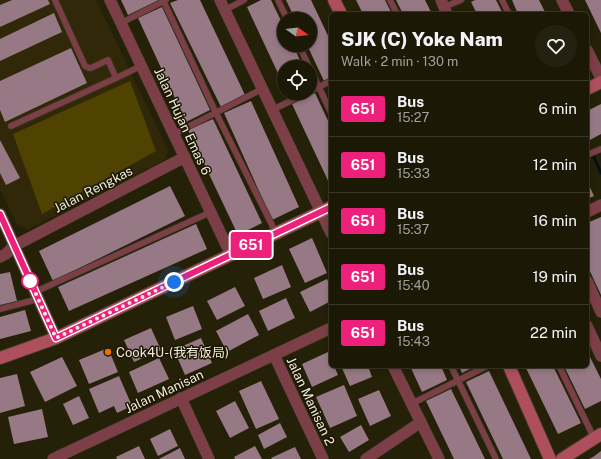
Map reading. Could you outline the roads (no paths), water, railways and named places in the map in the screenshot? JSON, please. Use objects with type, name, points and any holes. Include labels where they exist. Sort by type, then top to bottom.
[{"type":"street","name":"Jalan Hujan Emas 6","points":[[110,0],[231,255]]},
{"type":"street","points":[[334,0],[340,12]]},
{"type":"street","points":[[562,0],[568,12]]},
{"type":"street","points":[[223,5],[272,110],[326,209],[329,223]]},
{"type":"street","points":[[589,54],[601,78]]},
{"type":"street","points":[[589,88],[601,82]]},
{"type":"street","name":"Jalan Rengkas","points":[[0,257],[6,254],[14,246],[185,157]]},
{"type":"street","points":[[589,211],[601,205]]},
{"type":"street","points":[[0,358],[56,338],[326,209]]},
{"type":"street","points":[[0,214],[56,338]]},
{"type":"street","points":[[589,285],[600,308]]},
{"type":"street","name":"Jalan Manisan","points":[[55,459],[329,329]]},
{"type":"street","points":[[589,331],[601,356]]},
{"type":"street","name":"Jalan Manisan 2","points":[[274,354],[323,459]]},
{"type":"street","points":[[394,368],[410,404],[421,422],[439,459]]},
{"type":"street","points":[[511,368],[550,459]]},
{"type":"street","points":[[181,398],[209,459]]},
{"type":"street","points":[[366,459],[421,422]]},
{"type":"street","points":[[562,459],[597,436]]},
{"type":"lane","points":[[55,0],[85,66],[91,68],[108,60],[116,78]]},
{"type":"lane","points":[[121,23],[164,0],[216,113],[276,233]]},
{"type":"lane","points":[[223,5],[244,0]]},
{"type":"lane","points":[[278,0],[284,12]]},
{"type":"lane","points":[[390,0],[396,12]]},
{"type":"lane","points":[[444,7],[461,0]]},
{"type":"lane","points":[[502,0],[508,12]]},
{"type":"lane","points":[[11,126],[141,66]]},
{"type":"lane","points":[[319,87],[329,82]]},
{"type":"lane","points":[[317,83],[329,109]]},
{"type":"lane","points":[[174,134],[262,89]]},
{"type":"lane","points":[[272,110],[293,100]]},
{"type":"lane","points":[[589,154],[601,149]]},
{"type":"lane","points":[[0,309],[37,296],[211,212]]},
{"type":"lane","points":[[452,368],[496,459]]},
{"type":"lane","points":[[410,404],[483,368]]},
{"type":"lane","points":[[560,368],[597,436]]},
{"type":"waterway","points":[[593,155],[601,173]]},
{"type":"place","name":"Cook4U-(我有饭局)","points":[[108,352]]}]
